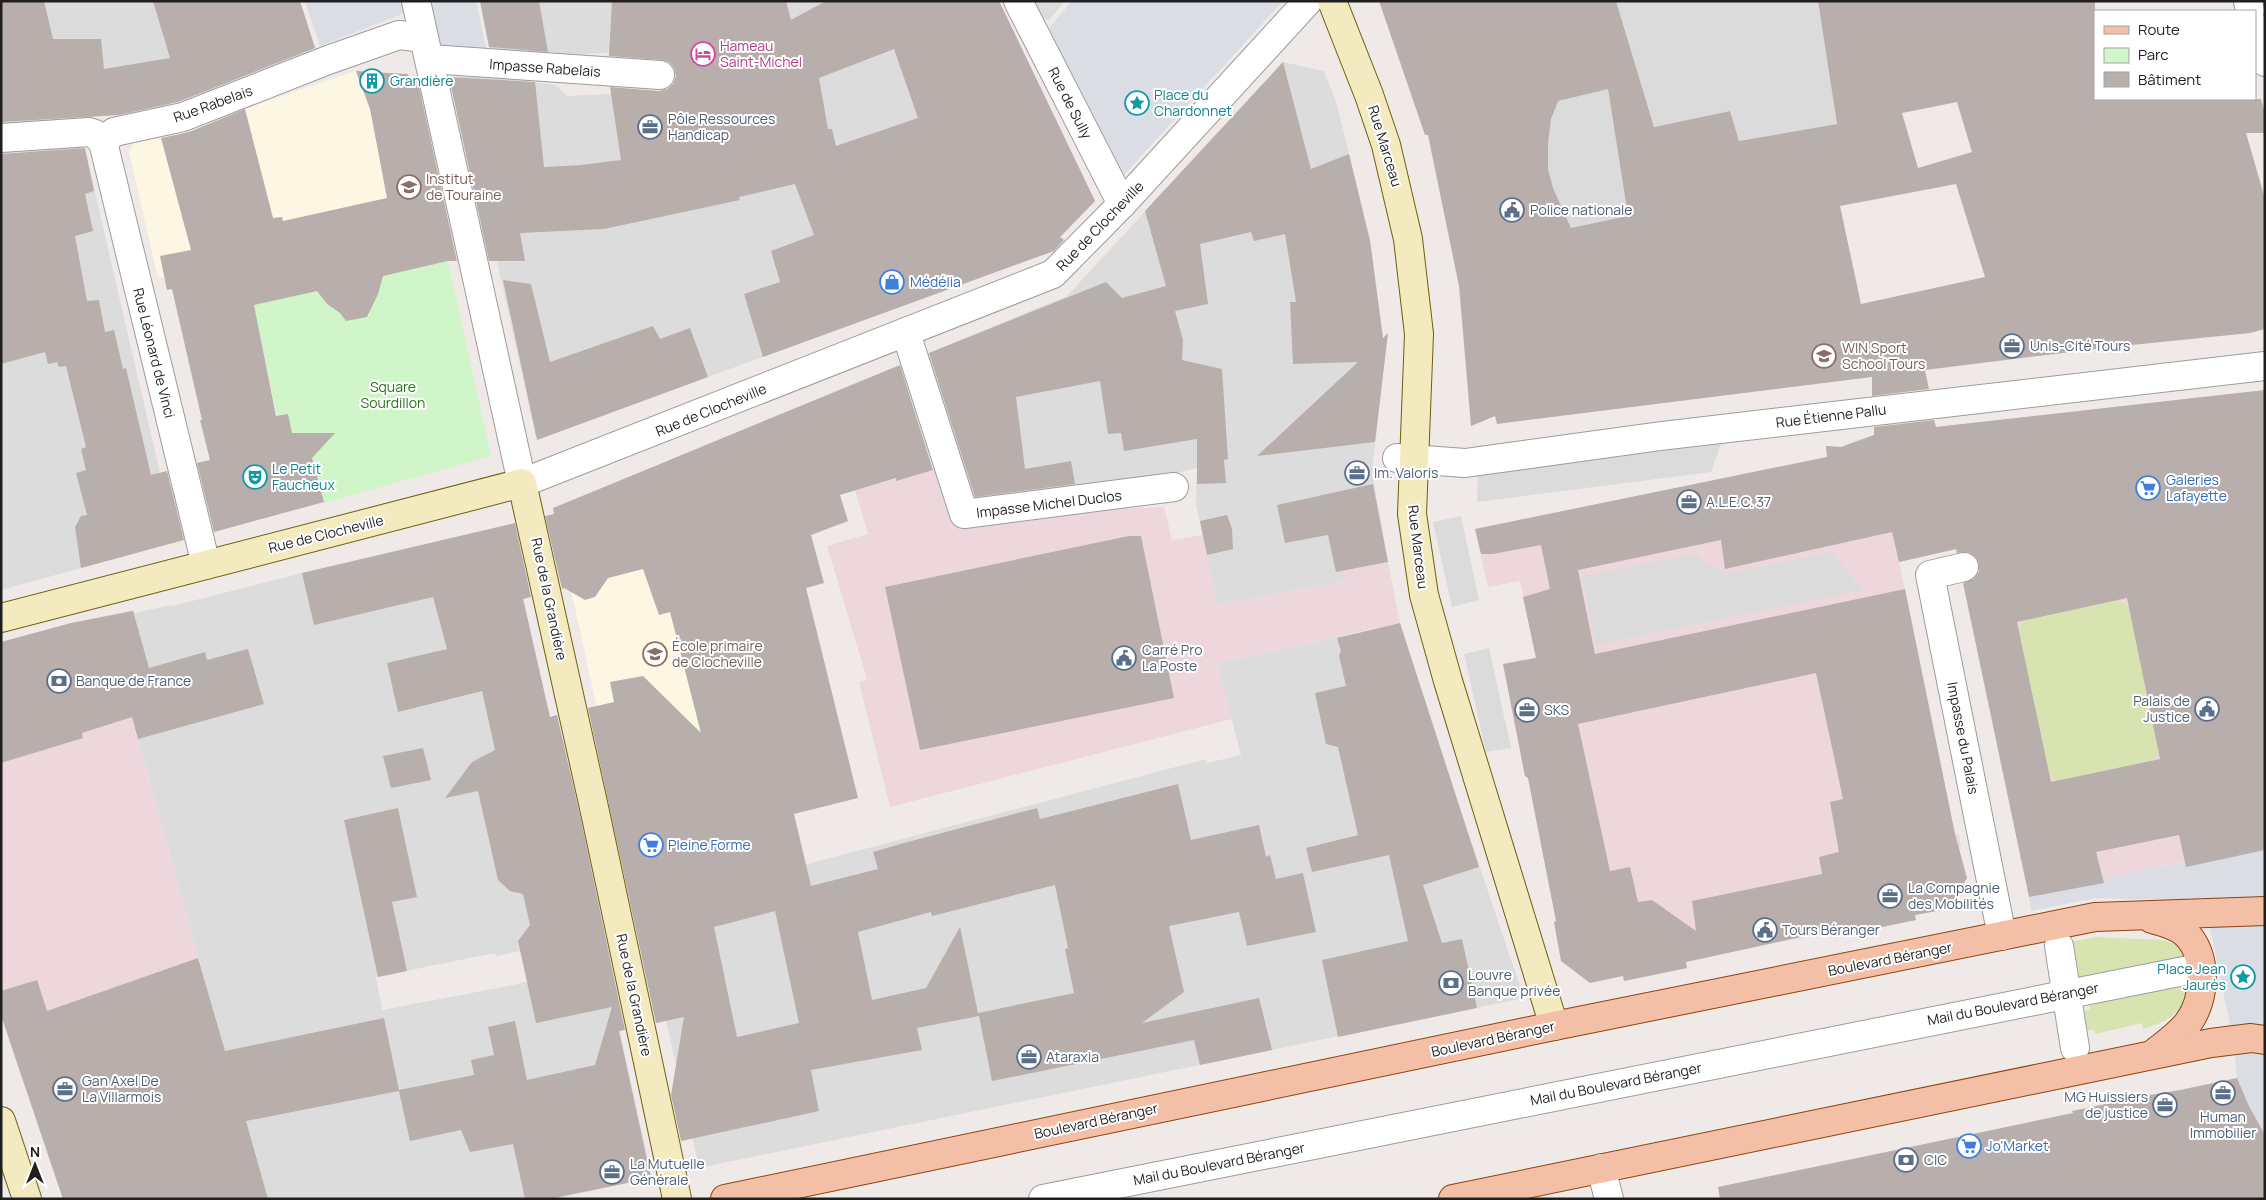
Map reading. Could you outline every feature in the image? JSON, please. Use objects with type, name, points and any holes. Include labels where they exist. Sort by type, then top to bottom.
[{"type":"main road","name":"Rue Marceau","points":[[1332,1],[1369,95],[1386,145],[1408,239],[1419,334],[1405,458],[1424,594],[1448,681],[1554,1026]]},
{"type":"main road","name":"Rue de Clocheville","points":[[1,618],[522,483]]},
{"type":"main road","name":"Rue de la Grandière","points":[[522,483],[589,783],[677,1199]]},
{"type":"main road","name":"Boulevard Béranger","points":[[725,1199],[1554,1026],[2095,917],[2144,917],[2265,911]]},
{"type":"main road","points":[[2144,917],[2165,922],[2183,931],[2194,945],[2198,956],[2201,981],[2200,995],[2188,1024],[2151,1055]]},
{"type":"main road","points":[[1453,1199],[2151,1055],[2233,1040],[2251,1038],[2265,1040]]},
{"type":"main road","points":[[1,1121],[27,1199]]},
{"type":"street","name":"Rue de la Grandière","points":[[416,1],[522,483]]},
{"type":"street","name":"Rue de Sully","points":[[1018,1],[1122,204]]},
{"type":"street","name":"Rue de Clocheville","points":[[522,483],[1053,274],[1122,204],[1308,1]]},
{"type":"street","points":[[2256,30],[2265,62]]},
{"type":"street","name":"Rue Rabelais","points":[[103,142],[114,132],[183,117],[328,60],[399,35],[427,48]]},
{"type":"street","name":"Impasse Rabelais","points":[[427,48],[660,75]]},
{"type":"street","points":[[1,138],[89,132],[95,134],[103,142]]},
{"type":"street","name":"Rue Léonard de Vinci","points":[[103,142],[206,565]]},
{"type":"street","name":"Impasse Michel Duclos","points":[[906,333],[964,514],[1174,487]]},
{"type":"street","name":"Rue Étienne Pallu","points":[[1405,458],[1465,463],[1661,436],[2265,366]]},
{"type":"street","name":"Impasse du Palais","points":[[1964,567],[1930,574],[2002,936]]},
{"type":"street","points":[[2060,946],[2075,1048]]},
{"type":"street","name":"Mail du Boulevard Béranger","points":[[1044,1199],[2189,970]]},
{"type":"street","points":[[1601,1168],[1609,1199]]},
{"type":"shaded area","points":[[1,1],[300,1],[315,48],[228,89],[206,97],[200,94],[180,101],[146,108],[144,112],[1,125]]},
{"type":"shaded area","points":[[305,1],[402,1],[405,13],[320,46]]},
{"type":"shaded area","points":[[429,1],[476,1],[487,53],[484,74],[445,75]]},
{"type":"shaded area","points":[[480,1],[999,1],[1095,201],[1044,254],[539,439],[536,437],[456,77],[500,77],[555,85],[568,96],[611,94],[668,102],[679,82],[677,49],[549,56],[490,51]]},
{"type":"shaded area","points":[[1033,1],[1065,1],[1049,20],[1041,18]]},
{"type":"shaded area","name":"Place du Chardonnet","points":[[1072,1],[1283,1],[1121,178],[1049,28]]},
{"type":"shaded area","points":[[1594,1],[1636,267],[1569,226],[1553,188],[1548,169],[1551,119]]},
{"type":"shaded area","points":[[1616,1],[1818,1],[1837,124],[1739,141],[1729,111],[1654,127]]},
{"type":"shaded area","points":[[1283,62],[1324,71],[1336,101],[1371,243],[1385,356],[1372,473],[1388,562],[1343,571],[1345,581],[1217,605],[1196,504],[1197,468],[1141,481],[972,500],[926,354],[1067,296]]},
{"type":"shaded area","points":[[356,71],[366,96],[387,89],[382,72],[408,74],[450,261],[380,278],[378,294],[367,311],[370,313],[369,316],[348,321],[340,313],[330,308],[322,296],[242,258],[158,278],[129,152],[136,139],[193,126]]},
{"type":"shaded area","points":[[75,142],[85,149],[176,542],[1,590],[1,150]]},
{"type":"shaded area","points":[[2265,390],[2265,850],[2186,867],[2184,862],[2103,879],[2103,883],[2029,897],[1957,549],[1899,562],[1955,834],[1959,835],[1961,848],[1915,915],[1916,920],[1853,933],[1851,927],[1686,962],[1687,968],[1624,981],[1623,973],[1590,983],[1561,961],[1554,922],[1556,920],[1503,664],[1536,657],[1520,581],[1488,587],[1475,529],[1827,457],[1826,446],[1841,447],[1861,439],[1936,427]]},
{"type":"shaded area","points":[[1721,444],[1711,472],[1477,502],[1478,473]]},
{"type":"shaded area","name":"École primaire de Clocheville","points":[[666,461],[744,716],[608,758],[553,508]]},
{"type":"shaded area","points":[[941,467],[959,527],[1085,510],[1164,507],[1172,540],[1203,535],[1217,605],[1345,581],[1343,571],[1388,562],[1400,623],[1217,663],[1232,719],[890,807],[859,682],[867,679],[827,546],[868,534],[855,490]]},
{"type":"shaded area","points":[[1461,516],[1479,600],[1452,607],[1433,522]]},
{"type":"shaded area","points":[[507,525],[598,934],[496,956],[495,953],[376,977],[382,1010],[605,965],[652,1178],[550,1199],[63,1199],[13,1052],[206,985],[132,718],[127,719],[100,617],[134,610],[134,613],[172,606],[302,573]]},
{"type":"shaded area","points":[[1832,552],[1862,590],[1596,645],[1582,576],[1696,553],[1705,563],[1717,567],[1725,574]]},
{"type":"shaded area","points":[[100,617],[127,718],[132,718],[206,985],[13,1052],[1,1015],[1,642]]},
{"type":"shaded area","points":[[1356,633],[1431,722],[1524,998],[699,1168],[641,908],[1206,759],[1207,763],[1241,755],[1217,663]]},
{"type":"shaded area","points":[[1489,648],[1511,748],[1486,752],[1464,654]]},
{"type":"shaded area","name":"Place Jean Jaurès","points":[[2265,850],[2265,1135],[2249,1106],[2237,1078],[2233,1040],[2204,898],[2167,900],[2095,898],[2031,911],[2029,897],[2103,883],[2103,879],[2185,862],[2186,866]]},
{"type":"green space","name":"Square Sourdillon","points":[[448,261],[491,456],[324,503],[311,454],[315,433],[293,437],[277,416],[254,305],[319,285],[327,304],[340,313],[346,321],[369,316],[370,313],[367,311],[374,302],[379,288],[378,271],[401,272]]},
{"type":"green space","points":[[2119,600],[2129,606],[2159,751],[2154,760],[2057,781],[2049,775],[2019,629],[2024,620]]},
{"type":"green space","points":[[2096,937],[2163,940],[2177,945],[2186,958],[2077,981],[2069,942]]},
{"type":"green space","points":[[2189,980],[2185,1000],[2181,1007],[2170,1018],[2162,1022],[2143,1029],[2142,1023],[2095,1034],[2094,1029],[2087,1031],[2084,1011],[2090,1009],[2088,1000]]},
{"type":"building","points":[[1,1],[44,1],[53,39],[101,39],[104,69],[170,58],[153,1],[300,1],[315,48],[178,102],[119,115],[1,122]]},
{"type":"building","points":[[480,1],[539,1],[548,52],[489,47]]},
{"type":"building","points":[[612,1],[786,1],[791,20],[826,1],[999,1],[1095,201],[1060,237],[1064,240],[1054,251],[763,357],[744,294],[780,282],[771,251],[814,235],[795,184],[739,197],[740,200],[604,229],[520,233],[525,261],[489,261],[449,77],[535,82],[544,167],[621,160],[610,87],[659,91],[667,89],[673,84],[676,76],[674,68],[669,62],[609,56]],"holes":[[[894,49],[918,118],[836,146],[832,129],[828,129],[819,78]]]},
{"type":"building","points":[[1379,1],[1616,1],[1654,127],[1730,111],[1739,141],[1837,124],[1818,1],[2095,1],[2094,100],[2261,99],[2265,114],[2265,133],[2246,133],[2265,199],[2265,329],[2250,333],[2112,347],[1925,370],[1929,389],[1872,396],[1872,377],[1497,424],[1495,416],[1471,426],[1459,286],[1428,135],[1425,135]],"holes":[[[1608,89],[1628,216],[1571,228],[1553,188],[1548,169],[1551,119],[1558,101]],[[1957,102],[1972,152],[1918,168],[1902,113]],[[1956,184],[1985,277],[1861,304],[1840,206]]]},
{"type":"building","points":[[1283,62],[1311,169],[1349,154],[1370,241],[1383,338],[1388,333],[1375,442],[1257,456],[1358,362],[1293,364],[1290,302],[1296,302],[1285,234],[1254,241],[1251,232],[1200,244],[1208,304],[1175,311],[1183,340],[1182,360],[1222,369],[1228,459],[1224,460],[1226,483],[1197,484],[1197,439],[1124,451],[1121,433],[1108,434],[1100,381],[1016,397],[1025,469],[1071,461],[1075,484],[975,497],[929,353],[1106,282],[1122,298],[1166,286],[1145,211]]},
{"type":"building","points":[[356,71],[408,74],[409,77],[417,77],[457,261],[448,261],[383,276],[378,294],[367,317],[346,321],[340,313],[327,304],[317,291],[254,305],[276,416],[288,414],[292,433],[335,433],[312,458],[324,502],[214,532],[197,463],[210,460],[172,289],[167,290],[160,256],[191,250],[161,138],[189,132],[245,109],[273,218],[282,217],[283,221],[387,198],[370,109]]},
{"type":"building","points":[[85,148],[94,191],[85,194],[93,231],[75,236],[87,301],[99,300],[105,332],[114,330],[123,369],[126,368],[151,475],[167,471],[184,540],[81,568],[75,527],[81,516],[87,515],[76,473],[86,470],[81,449],[86,447],[66,366],[59,367],[57,362],[48,364],[45,352],[1,364],[1,154]]},
{"type":"building","points":[[503,280],[531,284],[550,362],[653,326],[660,339],[690,328],[708,377],[537,440]]},
{"type":"building","points":[[900,365],[933,470],[896,481],[896,478],[840,495],[848,521],[811,535],[824,583],[806,588],[858,798],[794,814],[811,886],[878,869],[873,852],[904,843],[1037,808],[1040,819],[1178,784],[1191,840],[1259,825],[1266,857],[1270,855],[1276,879],[1303,873],[1316,932],[1247,946],[1239,912],[1169,926],[1184,992],[1142,1023],[1259,998],[1272,1050],[1200,1065],[1194,1040],[992,1081],[979,1016],[917,1028],[922,1050],[811,1070],[819,1111],[681,1141],[671,1095],[684,1017],[656,1023],[588,708],[614,702],[610,682],[643,676],[701,733],[670,612],[659,615],[643,569],[608,578],[595,597],[585,600],[564,588],[562,589],[545,516],[554,514],[553,508]],"holes":[[[1055,885],[1068,948],[1065,949],[1074,993],[978,1013],[960,927],[926,988],[872,1000],[858,932],[931,912],[932,916]],[[775,911],[799,1023],[737,1037],[714,927]]]},
{"type":"building","points":[[2265,390],[2265,850],[2186,867],[2179,835],[2096,852],[2104,883],[2029,897],[1963,583],[1974,579],[1979,572],[1979,564],[1976,557],[1968,552],[1957,553],[1956,549],[1899,562],[1892,532],[1725,569],[1721,540],[1578,570],[1595,654],[1905,589],[1955,834],[1967,878],[1948,909],[1915,915],[1916,920],[1853,933],[1852,926],[1686,962],[1687,968],[1624,981],[1623,976],[1590,983],[1561,961],[1554,922],[1556,921],[1503,664],[1536,658],[1523,597],[1550,589],[1541,545],[1493,554],[1481,554],[1475,529],[1827,457],[1826,446],[1841,447],[1874,435],[1874,427],[1934,420],[1936,427]],"holes":[[[2127,598],[2160,759],[2051,782],[2017,622]],[[1816,673],[1843,799],[1830,802],[1839,852],[1819,857],[1822,874],[1692,901],[1696,931],[1652,900],[1638,902],[1630,867],[1610,871],[1578,724]]]},
{"type":"building","points":[[1373,484],[1388,562],[1336,572],[1328,535],[1285,543],[1277,505]]},
{"type":"building","points":[[1227,515],[1232,529],[1233,549],[1207,555],[1200,521]]},
{"type":"building","points":[[515,523],[531,597],[523,599],[550,717],[557,715],[580,815],[625,1030],[619,1031],[651,1178],[550,1199],[525,1199],[513,1144],[470,1152],[461,1130],[410,1141],[399,1091],[246,1121],[268,1199],[63,1199],[1,1015],[1,991],[37,980],[47,1011],[198,958],[225,1051],[384,1018],[399,1090],[474,1075],[471,1060],[494,1055],[488,1027],[515,1021],[527,1080],[595,1065],[612,1007],[536,1023],[518,941],[530,925],[523,894],[510,891],[498,880],[478,791],[445,798],[472,762],[495,750],[482,691],[398,712],[387,663],[447,649],[433,597],[314,625],[302,573]]},
{"type":"building","points":[[1129,536],[1141,536],[1174,698],[920,750],[885,587]]},
{"type":"building","points":[[133,611],[149,668],[205,652],[207,660],[248,649],[264,704],[138,739],[132,717],[82,733],[83,738],[1,763],[1,642],[71,623]]},
{"type":"building","points":[[1400,623],[1479,867],[1423,885],[1442,943],[1462,939],[1477,1008],[1338,1037],[1322,960],[1408,941],[1389,855],[1312,872],[1306,848],[1358,835],[1338,747],[1326,744],[1315,693],[1346,686],[1339,656],[1341,651],[1337,638]]},
{"type":"building","points":[[423,748],[431,780],[391,788],[383,756]]},
{"type":"building","points":[[398,808],[417,897],[392,902],[407,971],[378,977],[344,820]]},
{"type":"building","points":[[2237,1078],[2249,1106],[2265,1135],[2265,1199],[1720,1199],[1718,1187],[2073,1113],[2072,1111]]},
{"type":"place","name":"Hameau Saint-Michel","points":[[703,54]]},
{"type":"place","name":"Grandière","points":[[372,81]]},
{"type":"place","name":"Place du Chardonnet","points":[[1137,103]]},
{"type":"place","name":"Pôle Ressources Handicap","points":[[650,127]]},
{"type":"place","name":"Institut de Touraine","points":[[409,187]]},
{"type":"place","name":"Police nationale","points":[[1512,210]]},
{"type":"place","name":"Médélia","points":[[892,282]]},
{"type":"place","name":"Unis-Cité Tours","points":[[2012,346]]},
{"type":"place","name":"WIN Sport School Tours","points":[[1824,356]]},
{"type":"place","name":"Im. Valoris","points":[[1357,473]]},
{"type":"place","name":"Le Petit Faucheux","points":[[255,477]]},
{"type":"place","name":"Galeries Lafayette","points":[[2148,488]]},
{"type":"place","name":"A.L.E.C. 37","points":[[1689,502]]},
{"type":"place","name":"École primaire de Clocheville","points":[[655,654]]},
{"type":"place","name":"Carré Pro La Poste","points":[[1124,658]]},
{"type":"place","name":"Banque de France","points":[[59,681]]},
{"type":"place","name":"Palais de Justice","points":[[2207,709]]},
{"type":"place","name":"SKS","points":[[1527,710]]},
{"type":"place","name":"Pleine Forme","points":[[651,845]]},
{"type":"place","name":"La Compagnie des Mobilités","points":[[1890,896]]},
{"type":"place","name":"Tours Béranger","points":[[1765,930]]},
{"type":"place","name":"Place Jean Jaurès","points":[[2243,977]]},
{"type":"place","name":"Louvre Banque privée","points":[[1451,983]]},
{"type":"place","name":"Ataraxia","points":[[1029,1057]]},
{"type":"place","name":"Gan Axel De La Villarmois","points":[[65,1089]]},
{"type":"place","name":"Human Immobilier","points":[[2223,1093]]},
{"type":"place","name":"MG Huissiers de justice","points":[[2165,1105]]},
{"type":"place","name":"Jo'Market","points":[[1969,1146]]},
{"type":"place","name":"CIC","points":[[1906,1160]]},
{"type":"place","name":"La Mutuelle Générale","points":[[612,1172]]}]
